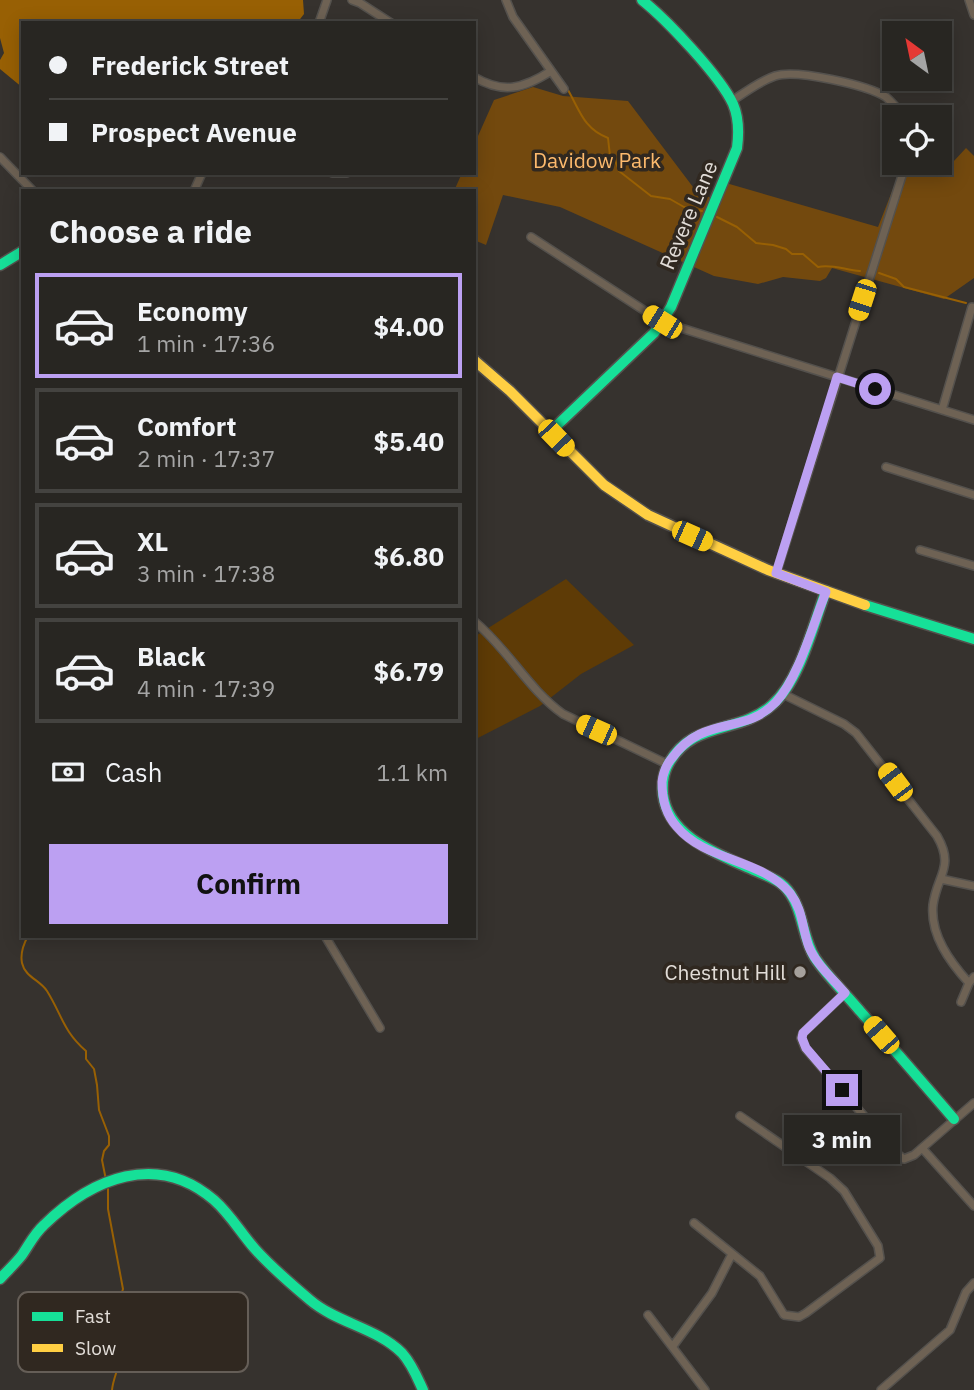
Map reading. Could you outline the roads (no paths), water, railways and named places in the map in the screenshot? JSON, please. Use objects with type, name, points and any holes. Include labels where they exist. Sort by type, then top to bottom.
[{"type":"street","points":[[320,21],[327,0]]},
{"type":"street","points":[[352,0],[388,21]]},
{"type":"street","points":[[506,0],[513,17],[564,89]]},
{"type":"street","name":"Revere Lane","points":[[550,432],[654,333],[662,322],[671,307],[737,148],[740,132],[732,101],[681,39],[649,4],[642,0]]},
{"type":"street","points":[[969,0],[974,15]]},
{"type":"street","points":[[476,79],[491,87],[503,89],[537,80],[551,71]]},
{"type":"street","points":[[732,101],[774,76],[790,73],[813,75],[870,90],[885,97],[893,105]]},
{"type":"street","points":[[0,157],[31,189]]},
{"type":"street","points":[[776,573],[902,175]]},
{"type":"street","points":[[531,237],[662,322],[974,420]]},
{"type":"street","points":[[0,265],[21,252]]},
{"type":"street","points":[[942,410],[972,307]]},
{"type":"street","points":[[476,362],[604,485],[648,515],[776,573],[826,592],[974,639]]},
{"type":"street","points":[[886,467],[974,495]]},
{"type":"street","points":[[920,550],[974,566]]},
{"type":"street","points":[[826,592],[783,694],[774,704],[754,717],[710,728],[686,741],[667,764],[663,777],[664,800],[669,817],[687,837],[782,884],[803,916],[815,958],[954,1119]]},
{"type":"street","points":[[476,623],[493,636],[548,704],[563,714],[667,764]]},
{"type":"street","points":[[783,694],[844,724],[867,747],[937,836],[946,858],[933,904],[938,937],[946,953],[972,980],[961,1002]]},
{"type":"street","points":[[941,878],[974,886]]},
{"type":"street","points":[[326,938],[380,1028]]},
{"type":"street","points":[[845,993],[803,1033],[802,1038],[806,1048],[896,1153],[904,1159],[922,1149],[974,1103]]},
{"type":"street","points":[[694,1223],[764,1280],[784,1315],[799,1317],[876,1263],[880,1251],[844,1191],[830,1178],[740,1116]]},
{"type":"street","points":[[922,1149],[972,1200]]},
{"type":"street","points":[[0,1279],[20,1257],[40,1228],[83,1194],[106,1181],[150,1172],[174,1177],[202,1190],[222,1208],[258,1252],[313,1302],[397,1348],[411,1363],[423,1390]]},
{"type":"street","points":[[673,1346],[712,1293],[732,1254]]},
{"type":"street","points":[[881,1390],[950,1330],[966,1292],[974,1283]]},
{"type":"street","points":[[648,1315],[705,1390]]},
{"type":"waterway","points":[[568,90],[588,124],[608,138],[610,156],[615,160],[619,171],[651,196],[670,199],[684,207],[702,211]]},
{"type":"waterway","points":[[717,217],[737,227],[756,243],[773,245],[792,254],[803,254],[818,267],[860,271]]},
{"type":"waterway","points":[[879,273],[896,279],[904,287],[966,303]]},
{"type":"waterway","points":[[27,938],[21,959],[24,968],[47,991],[68,1030],[86,1051],[86,1059],[94,1069],[99,1110],[109,1136],[109,1145],[102,1160],[106,1180]]},
{"type":"waterway","points":[[108,1189],[108,1209],[122,1292]]},
{"type":"waterway","points":[[112,1390],[116,1372]]},
{"type":"place","name":"Chestnut Hill","points":[[800,972]]},
{"type":"park label","name":"Davidow Park","points":[[597,160]]}]
